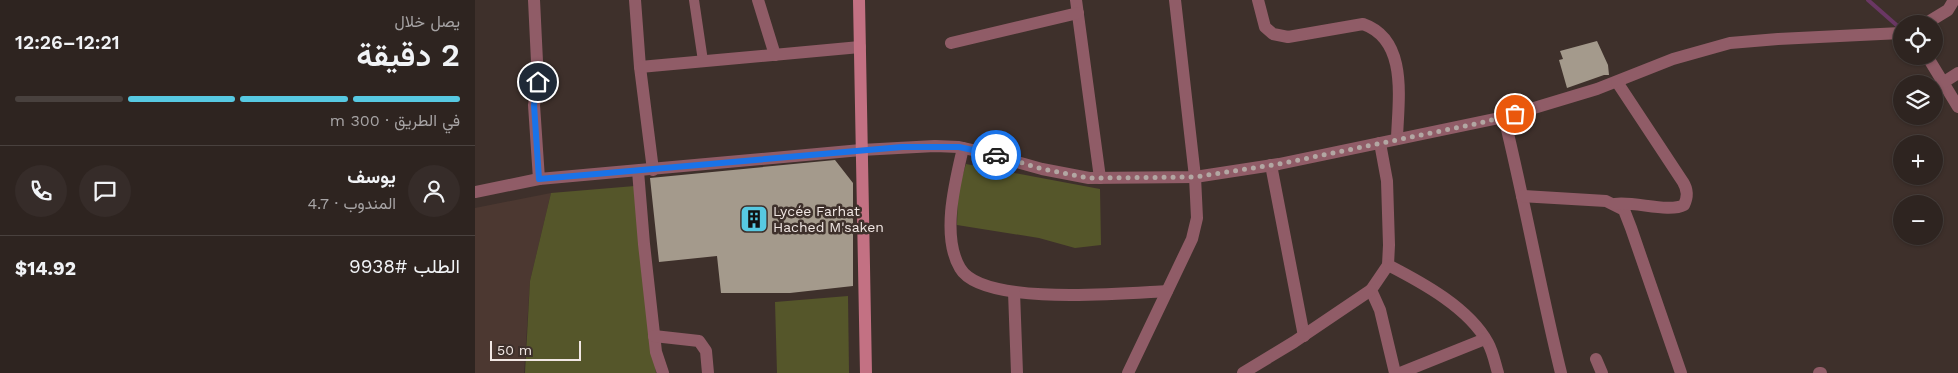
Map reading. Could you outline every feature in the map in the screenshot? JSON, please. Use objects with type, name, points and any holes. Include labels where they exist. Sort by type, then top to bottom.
[{"type":"main road","points":[[859,0],[866,373]]},
{"type":"street","points":[[534,0],[538,82],[534,105],[539,179]]},
{"type":"street","points":[[635,0],[640,67],[653,170]]},
{"type":"street","points":[[695,0],[703,61]]},
{"type":"street","points":[[758,0],[775,55]]},
{"type":"street","points":[[1076,0],[1100,178]]},
{"type":"street","points":[[1128,373],[1195,232],[1197,218],[1195,177],[1175,0]]},
{"type":"street","points":[[1258,0],[1265,27],[1278,36],[1288,37],[1363,24],[1383,37],[1393,53],[1398,74],[1397,139]]},
{"type":"street","points":[[1940,15],[1949,10],[1954,0]]},
{"type":"street","points":[[951,43],[1078,13]]},
{"type":"street","points":[[475,192],[539,179],[861,150],[935,146],[963,148],[1056,172],[1100,178],[1195,177],[1271,165],[1504,117],[1617,82],[1673,59],[1730,43],[1778,38],[1893,33]]},
{"type":"street","points":[[640,67],[860,47]]},
{"type":"street","points":[[1958,73],[1943,82],[1958,107]]},
{"type":"street","points":[[1522,196],[1676,208],[1684,205],[1687,188],[1617,82]]},
{"type":"street","points":[[1504,117],[1543,301],[1561,373]]},
{"type":"street","points":[[1243,373],[1304,336],[1371,290],[1388,265],[1387,181],[1380,143]]},
{"type":"street","points":[[963,148],[951,206],[956,260],[961,270],[969,278],[1014,292],[1062,295],[1167,291]]},
{"type":"street","points":[[1271,165],[1304,336]]},
{"type":"street","points":[[638,171],[654,336],[656,352],[663,373]]},
{"type":"street","points":[[1615,204],[1624,210],[1627,215],[1681,373]]},
{"type":"street","points":[[1388,265],[1442,297],[1476,325],[1485,339],[1498,373]]},
{"type":"street","points":[[1371,290],[1380,310],[1395,373]]},
{"type":"street","points":[[1014,292],[1017,373]]},
{"type":"street","points":[[654,336],[699,342],[706,351],[708,373]]},
{"type":"street","points":[[1400,373],[1485,339]]},
{"type":"street","points":[[1596,359],[1602,373]]},
{"type":"shaded area","points":[[966,164],[1100,189],[1101,245],[1075,248],[1039,238],[957,225],[958,190]]},
{"type":"shaded area","points":[[635,186],[656,373],[525,373],[530,281],[551,193]]},
{"type":"shaded area","points":[[551,193],[530,281],[524,373],[475,373],[475,208]]},
{"type":"shaded area","points":[[848,296],[849,373],[777,373],[775,302]]},
{"type":"building","points":[[1597,41],[1608,65],[1609,75],[1567,88],[1559,60],[1563,59],[1560,51]]},
{"type":"building","name":"Lycée Farhat Hached M'saken","points":[[835,160],[853,183],[853,286],[790,293],[721,293],[717,256],[659,262],[650,178]]},
{"type":"waterway","points":[[1868,0],[1893,22]]},
{"type":"way so far","points":[[996,155],[1042,169],[1089,178],[1195,177],[1279,164],[1480,123],[1515,114]]},
{"type":"place","name":"Lycée Farhat Hached M'saken","points":[[754,219]]},
{"type":"route","points":[[538,82],[534,105],[539,179],[902,147],[959,147],[996,155]]}]
